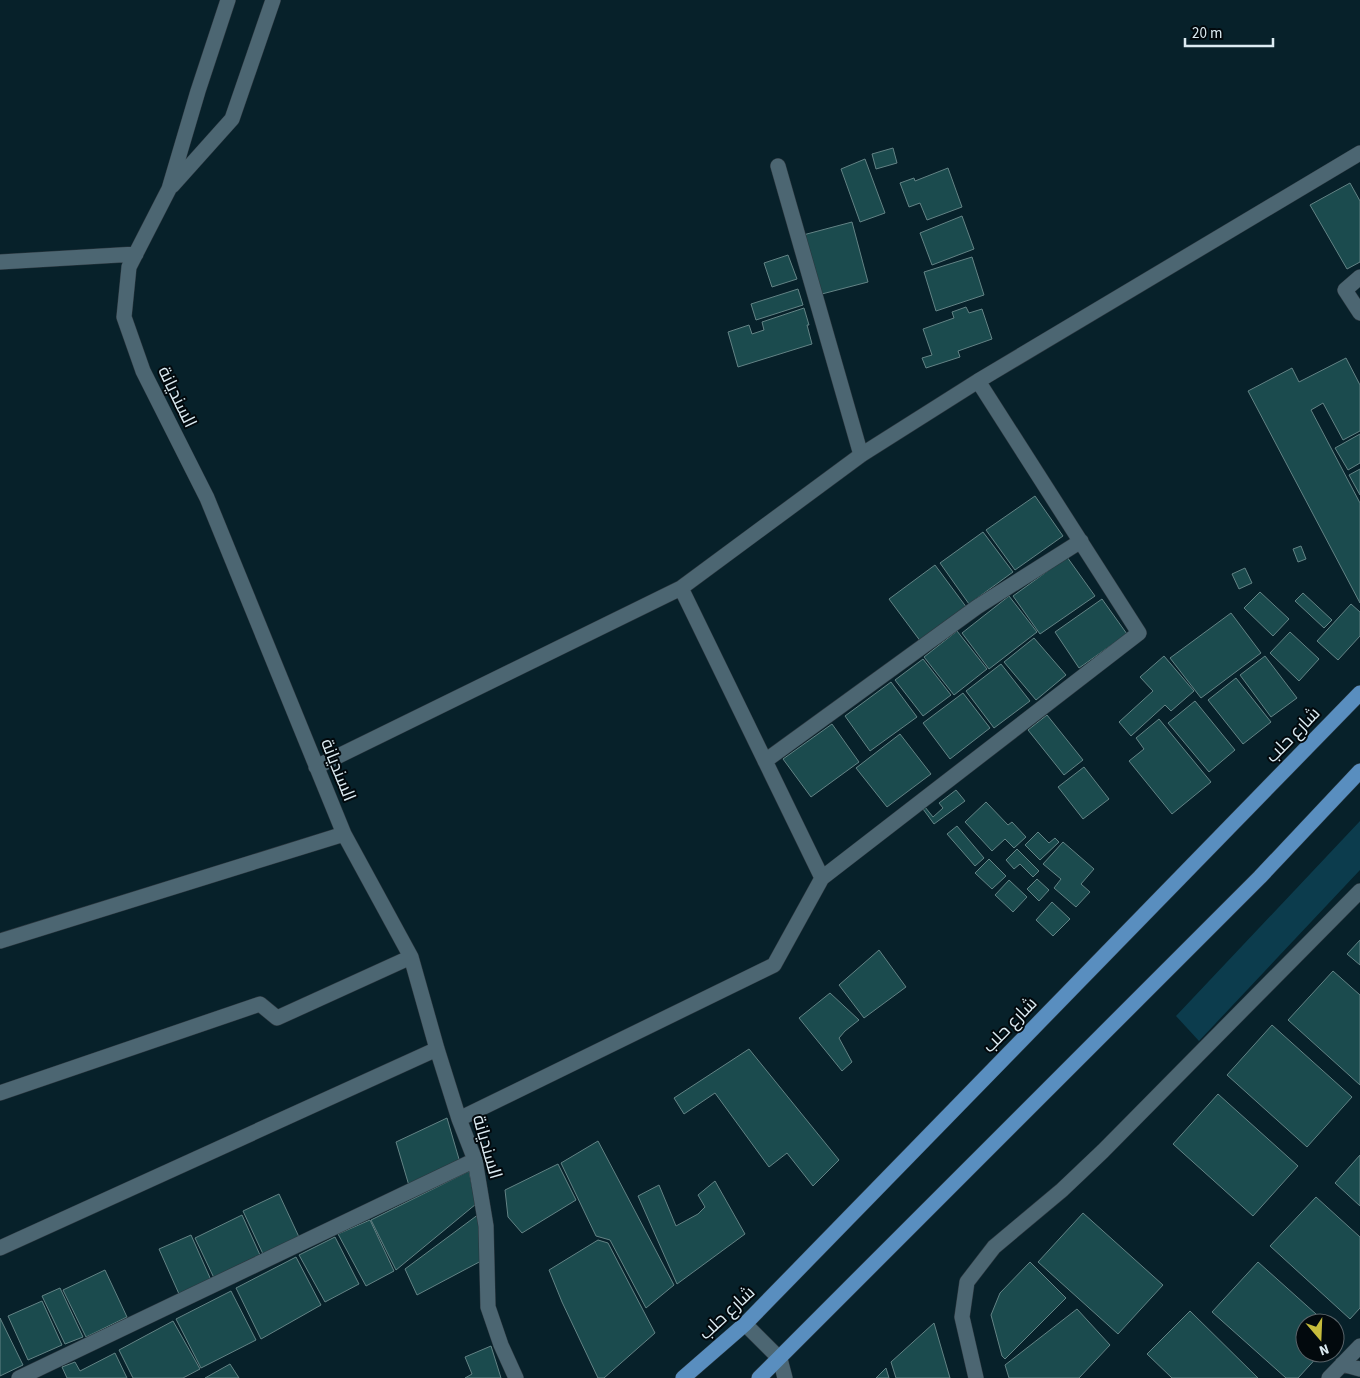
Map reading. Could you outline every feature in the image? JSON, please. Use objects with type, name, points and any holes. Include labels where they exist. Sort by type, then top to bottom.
[{"type":"main road","name":"شارع حلب","points":[[683,1378],[745,1324],[1360,693]]},
{"type":"main road","points":[[760,1378],[1260,877],[1360,771]]},
{"type":"street","points":[[169,189],[198,91],[228,0]]},
{"type":"street","points":[[169,189],[232,119],[273,0]]},
{"type":"street","points":[[316,767],[681,588],[861,455],[978,381],[1360,153]]},
{"type":"street","points":[[778,166],[861,455]]},
{"type":"street","name":"السنديانة","points":[[169,189],[129,267],[124,317],[143,371],[207,498],[344,834],[411,957],[459,1119],[475,1160],[486,1226],[488,1307],[501,1345],[516,1378]]},
{"type":"street","points":[[0,262],[136,254]]},
{"type":"street","points":[[1360,277],[1345,290],[1360,313]]},
{"type":"street","points":[[459,1119],[774,965],[822,878],[1139,633],[978,381]]},
{"type":"street","points":[[765,761],[977,607],[1081,541]]},
{"type":"street","points":[[681,588],[822,878]]},
{"type":"street","points":[[0,941],[344,834]]},
{"type":"street","points":[[976,1378],[962,1317],[967,1282],[994,1247],[1062,1190],[1103,1151],[1360,892]]},
{"type":"street","points":[[0,1093],[260,1004],[277,1018],[411,957]]},
{"type":"street","points":[[0,1248],[437,1049]]},
{"type":"street","points":[[19,1378],[475,1160]]},
{"type":"street","points":[[745,1324],[780,1359],[785,1378]]},
{"type":"street","points":[[1329,1378],[1360,1346]]},
{"type":"street","points":[[1342,1364],[1360,1369]]},
{"type":"shaded area","points":[[1360,821],[1360,870],[1199,1041],[1176,1016]]},
{"type":"building","points":[[893,148],[897,163],[876,169],[872,154]]},
{"type":"building","points":[[865,159],[885,213],[860,222],[841,169]]},
{"type":"building","points":[[948,168],[962,207],[927,220],[920,203],[909,207],[900,183],[914,178],[915,181]]},
{"type":"building","points":[[1350,183],[1360,201],[1360,262],[1347,269],[1310,205]]},
{"type":"building","points":[[962,216],[974,249],[932,265],[920,233]]},
{"type":"building","points":[[852,222],[868,282],[818,295],[803,235]]},
{"type":"building","points":[[788,255],[797,279],[772,287],[764,263]]},
{"type":"building","points":[[972,257],[984,295],[936,311],[924,272]]},
{"type":"building","points":[[798,289],[803,305],[756,320],[751,304]]},
{"type":"building","points":[[966,307],[969,313],[982,309],[992,339],[958,351],[960,357],[926,368],[922,358],[932,355],[923,329],[954,318],[952,312]]},
{"type":"building","points":[[804,308],[812,344],[738,367],[728,332],[749,325],[752,334],[764,330],[762,322]]},
{"type":"building","points":[[1346,358],[1360,385],[1360,431],[1343,440],[1323,403],[1311,410],[1360,503],[1360,603],[1248,391],[1292,368],[1299,382]]},
{"type":"building","points":[[1360,434],[1360,463],[1348,470],[1335,448]]},
{"type":"building","points":[[1360,469],[1360,495],[1349,475]]},
{"type":"building","points":[[1035,496],[1063,536],[1015,570],[986,530]]},
{"type":"building","points":[[983,532],[1013,572],[969,604],[940,563]]},
{"type":"building","points":[[1301,546],[1306,559],[1298,562],[1293,549]]},
{"type":"building","points":[[1067,557],[1095,596],[1040,634],[1013,596]]},
{"type":"building","points":[[935,565],[967,608],[921,642],[889,599]]},
{"type":"building","points":[[1245,568],[1252,583],[1239,589],[1232,574]]},
{"type":"building","points":[[1260,592],[1289,619],[1273,636],[1244,608]]},
{"type":"building","points":[[1303,593],[1332,620],[1324,628],[1295,601]]},
{"type":"building","points":[[1009,596],[1037,632],[989,669],[962,633]]},
{"type":"building","points":[[1102,599],[1127,634],[1079,668],[1055,632]]},
{"type":"building","points":[[1351,604],[1360,612],[1360,636],[1338,660],[1317,641]]},
{"type":"building","points":[[1231,613],[1261,653],[1201,698],[1170,658]]},
{"type":"building","points":[[957,631],[987,669],[954,695],[924,657]]},
{"type":"building","points":[[1290,632],[1319,659],[1299,681],[1270,653]]},
{"type":"building","points":[[1034,638],[1066,675],[1036,700],[1004,662]]},
{"type":"building","points":[[1164,656],[1194,691],[1171,711],[1165,705],[1131,736],[1119,722],[1153,691],[1140,677]]},
{"type":"building","points":[[1265,656],[1297,698],[1271,717],[1240,675]]},
{"type":"building","points":[[923,659],[951,695],[923,716],[895,680]]},
{"type":"building","points":[[1001,664],[1030,701],[994,728],[966,691]]},
{"type":"building","points":[[1236,678],[1271,722],[1243,744],[1208,700]]},
{"type":"building","points":[[891,682],[917,717],[870,751],[845,716]]},
{"type":"building","points":[[963,693],[990,728],[950,759],[923,723]]},
{"type":"building","points":[[1195,701],[1235,750],[1209,772],[1168,723]]},
{"type":"building","points":[[1047,715],[1083,760],[1064,775],[1028,730]]},
{"type":"building","points":[[1159,719],[1211,782],[1172,814],[1129,761],[1144,749],[1136,738]]},
{"type":"building","points":[[832,724],[859,762],[811,797],[783,759]]},
{"type":"building","points":[[900,734],[931,774],[887,807],[856,768]]},
{"type":"building","points":[[1084,767],[1109,799],[1083,819],[1058,787]]},
{"type":"building","points":[[956,790],[965,801],[934,824],[923,809],[925,807],[933,817],[943,808],[939,803]]},
{"type":"building","points":[[986,802],[1008,825],[1012,822],[1026,837],[1014,848],[1005,839],[992,851],[965,822]]},
{"type":"building","points":[[957,826],[984,858],[975,866],[947,834]]},
{"type":"building","points":[[1038,832],[1049,843],[1055,838],[1059,842],[1040,860],[1025,845]]},
{"type":"building","points":[[1063,842],[1094,869],[1081,884],[1090,892],[1076,907],[1054,888],[1061,879],[1043,864]]},
{"type":"building","points":[[1017,849],[1039,871],[1033,877],[1020,864],[1014,869],[1006,860]]},
{"type":"building","points":[[989,859],[1006,876],[992,889],[975,873]]},
{"type":"building","points":[[1037,879],[1049,890],[1039,901],[1027,889]]},
{"type":"building","points":[[1009,880],[1027,897],[1013,912],[995,895]]},
{"type":"building","points":[[1052,902],[1070,919],[1053,936],[1036,920]]},
{"type":"building","points":[[1360,940],[1360,965],[1347,954]]},
{"type":"building","points":[[879,950],[906,987],[864,1018],[839,985]]},
{"type":"building","points":[[1333,971],[1360,995],[1360,1085],[1288,1020]]},
{"type":"building","points":[[830,993],[859,1020],[839,1038],[852,1062],[842,1071],[799,1018]]},
{"type":"building","points":[[1272,1025],[1352,1097],[1307,1147],[1227,1075]]},
{"type":"building","points":[[749,1049],[839,1160],[813,1186],[787,1153],[769,1167],[715,1093],[684,1114],[674,1098]]},
{"type":"building","points":[[1218,1094],[1298,1166],[1253,1216],[1173,1144]]},
{"type":"building","points":[[447,1118],[461,1166],[410,1189],[396,1142]]},
{"type":"building","points":[[598,1141],[674,1285],[646,1308],[610,1240],[596,1236],[561,1163]]},
{"type":"building","points":[[1360,1155],[1360,1206],[1335,1183]]},
{"type":"building","points":[[558,1164],[576,1200],[522,1233],[508,1217],[505,1190]]},
{"type":"building","points":[[469,1171],[476,1204],[396,1270],[371,1220]]},
{"type":"building","points":[[715,1181],[745,1234],[677,1284],[638,1196],[659,1185],[676,1226],[698,1214],[705,1207],[698,1195]]},
{"type":"building","points":[[279,1194],[299,1237],[263,1254],[243,1211]]},
{"type":"building","points":[[1316,1197],[1360,1237],[1360,1308],[1350,1319],[1270,1246]]},
{"type":"building","points":[[483,1211],[483,1260],[417,1295],[405,1269]]},
{"type":"building","points":[[1083,1213],[1163,1285],[1118,1334],[1038,1262]]},
{"type":"building","points":[[242,1215],[260,1255],[214,1278],[195,1238]]},
{"type":"building","points":[[370,1220],[394,1271],[366,1286],[338,1234]]},
{"type":"building","points":[[191,1235],[211,1280],[179,1294],[159,1249]]},
{"type":"building","points":[[335,1237],[359,1284],[325,1302],[299,1255]]},
{"type":"building","points":[[598,1240],[608,1243],[655,1333],[604,1378],[598,1378],[549,1270]]},
{"type":"building","points":[[296,1257],[321,1305],[261,1339],[236,1288]]},
{"type":"building","points":[[1030,1262],[1066,1298],[1005,1359],[1002,1356],[991,1315],[1000,1293]]},
{"type":"building","points":[[1258,1262],[1315,1313],[1295,1313],[1295,1363],[1312,1363],[1298,1378],[1286,1378],[1212,1312]]},
{"type":"building","points":[[105,1270],[127,1317],[86,1337],[63,1290]]},
{"type":"building","points":[[60,1288],[83,1337],[65,1344],[42,1296]]},
{"type":"building","points":[[231,1291],[256,1340],[201,1368],[176,1319]]},
{"type":"building","points":[[42,1301],[62,1345],[28,1360],[8,1316]]},
{"type":"building","points":[[1077,1309],[1110,1345],[1079,1378],[1009,1378],[1005,1365]]},
{"type":"building","points":[[1190,1311],[1258,1378],[1172,1378],[1147,1354]]},
{"type":"building","points":[[0,1318],[23,1365],[0,1376]]},
{"type":"building","points":[[173,1321],[200,1369],[183,1378],[133,1378],[119,1350]]},
{"type":"building","points":[[934,1323],[950,1378],[896,1378],[891,1362]]},
{"type":"building","points":[[491,1346],[501,1378],[465,1378],[472,1374],[465,1357]]},
{"type":"building","points":[[115,1353],[127,1378],[67,1378],[62,1367],[75,1362],[80,1371]]},
{"type":"building","points":[[230,1364],[239,1378],[205,1378]]},
{"type":"building","points":[[886,1368],[889,1378],[876,1378]]}]
